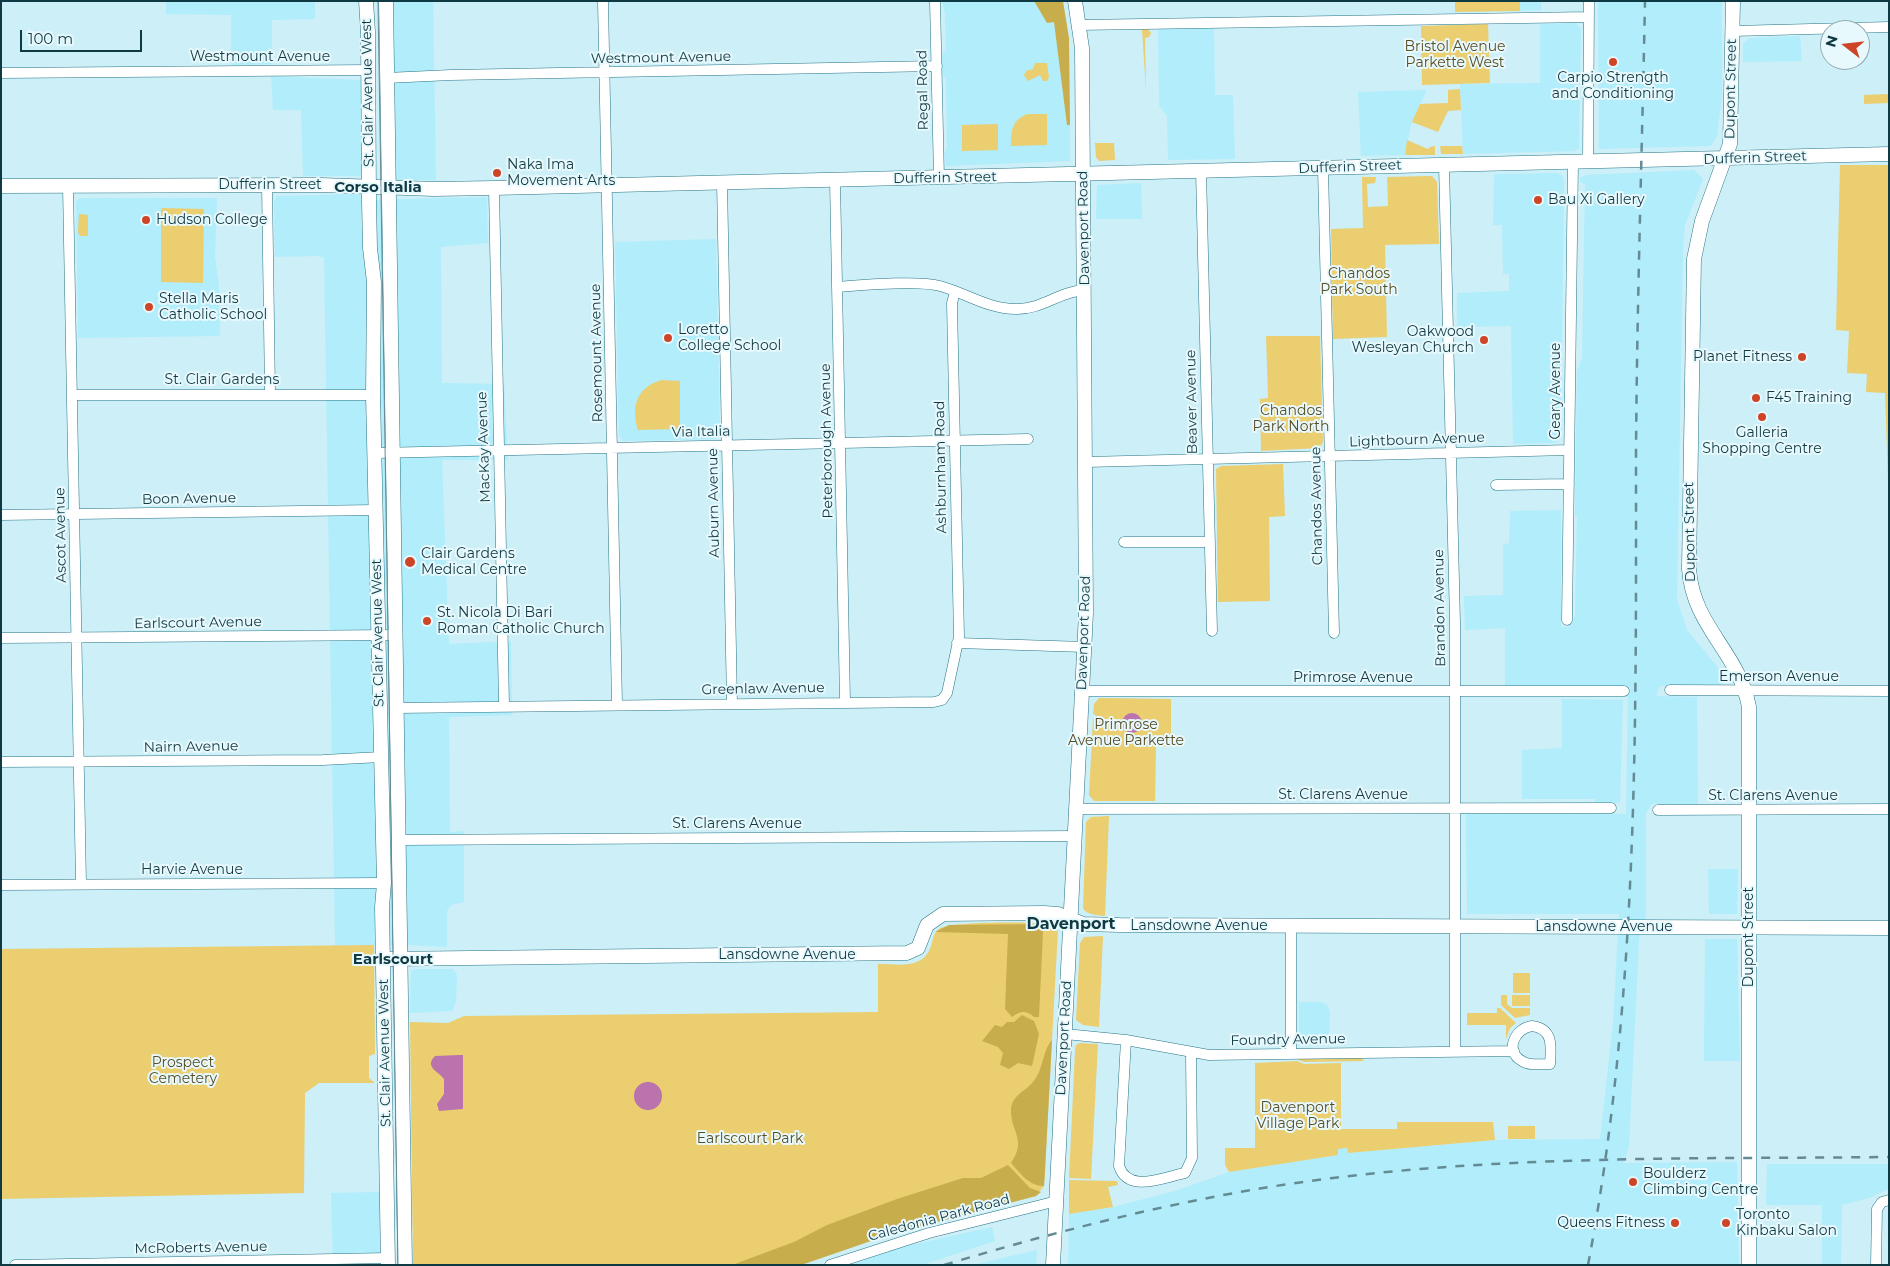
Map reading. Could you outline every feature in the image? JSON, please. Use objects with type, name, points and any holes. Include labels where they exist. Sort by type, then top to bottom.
[{"type":"main road","name":"St. Clair Avenue West","points":[[366,1],[369,70],[370,248],[374,282],[373,395],[384,883],[383,959],[388,1261]]},
{"type":"main road","name":"St. Clair Avenue West","points":[[386,1],[394,453],[396,708],[402,959],[405,1265]]},
{"type":"main road","name":"Davenport Road","points":[[1053,1265],[1085,647],[1086,462],[1082,48],[1075,1]]},
{"type":"main road","name":"Dupont Street","points":[[1733,1],[1731,131],[1726,158],[1702,221],[1694,258],[1689,569],[1692,594],[1698,608],[1737,670],[1746,691],[1749,707],[1749,1265]]},
{"type":"main road","name":"Dufferin Street","points":[[1,186],[267,185],[494,188],[1889,154]]},
{"type":"main road","name":"Lansdowne Avenue","points":[[383,959],[903,954],[918,948],[927,925],[943,914],[1058,914],[1083,924],[1092,925],[1889,928]]},
{"type":"street","name":"Rosemount Avenue","points":[[603,1],[617,704]]},
{"type":"street","name":"Regal Road","points":[[935,1],[939,178]]},
{"type":"street","points":[[1588,162],[1589,1]]},
{"type":"street","points":[[1079,25],[1589,17]]},
{"type":"street","points":[[1733,31],[1889,27]]},
{"type":"street","name":"Westmount Avenue","points":[[386,78],[460,74],[937,66]]},
{"type":"street","name":"Westmount Avenue","points":[[1,73],[369,70]]},
{"type":"street","name":"Geary Avenue","points":[[1567,620],[1573,162]]},
{"type":"street","name":"Brandon Avenue","points":[[1444,165],[1455,692],[1455,1051]]},
{"type":"street","name":"Chandos Avenue","points":[[1323,168],[1334,633]]},
{"type":"street","name":"Beaver Avenue","points":[[1201,171],[1212,631]]},
{"type":"street","name":"Peterborough Avenue","points":[[835,180],[845,702]]},
{"type":"street","name":"Auburn Avenue","points":[[722,182],[732,704]]},
{"type":"street","points":[[267,185],[270,393]]},
{"type":"street","name":"Ascot Avenue","points":[[68,187],[81,884]]},
{"type":"street","name":"MacKay Avenue","points":[[494,188],[504,706]]},
{"type":"street","points":[[837,287],[932,284],[994,307],[1017,309],[1034,306],[1069,292],[1085,290]]},
{"type":"street","name":"Ashburnham Road","points":[[955,292],[952,303],[957,643]]},
{"type":"street","name":"St. Clair Gardens","points":[[72,395],[270,393],[373,395]]},
{"type":"street","name":"Via Italia","points":[[375,453],[1028,439]]},
{"type":"street","name":"Lightbourn Avenue","points":[[1086,462],[1569,450]]},
{"type":"street","points":[[1496,485],[1568,484]]},
{"type":"street","name":"Boon Avenue","points":[[1,515],[376,510]]},
{"type":"street","points":[[1124,542],[1210,542]]},
{"type":"street","name":"Earlscourt Avenue","points":[[1,638],[396,635]]},
{"type":"street","points":[[957,643],[1085,647]]},
{"type":"street","name":"Greenlaw Avenue","points":[[396,708],[617,704],[934,702],[942,700],[947,692],[957,643]]},
{"type":"street","name":"Primrose Avenue","points":[[1082,690],[1624,691]]},
{"type":"street","name":"Emerson Avenue","points":[[1670,690],[1889,691]]},
{"type":"street","name":"Nairn Avenue","points":[[1,762],[322,760],[381,757]]},
{"type":"street","name":"St. Clarens Avenue","points":[[1076,809],[1611,808]]},
{"type":"street","name":"St. Clarens Avenue","points":[[1658,810],[1889,809]]},
{"type":"street","name":"St. Clarens Avenue","points":[[399,840],[1074,836]]},
{"type":"street","name":"Harvie Avenue","points":[[1,885],[384,883]]},
{"type":"street","points":[[1291,927],[1291,1054]]},
{"type":"street","points":[[1537,1026],[1546,1032],[1551,1040],[1550,1064],[1523,1062],[1514,1051],[1514,1041],[1518,1032],[1527,1027],[1537,1026]]},
{"type":"street","name":"Foundry Avenue","points":[[1065,1034],[1126,1040],[1191,1053],[1224,1056],[1514,1051]]},
{"type":"street","points":[[1126,1040],[1119,1166],[1122,1175],[1131,1182],[1139,1183],[1185,1173],[1189,1167],[1192,1158],[1191,1053]]},
{"type":"street","points":[[1876,1265],[1877,1209],[1882,1202],[1889,1200]]},
{"type":"street","name":"Caledonia Park Road","points":[[830,1265],[929,1232],[1057,1201]]},
{"type":"street","name":"McRoberts Avenue","points":[[15,1265],[388,1261]]},
{"type":"shaded area","points":[[166,1],[315,1],[315,19],[272,20],[272,64],[231,65],[231,15],[166,14]]},
{"type":"shaded area","points":[[392,1],[433,1],[436,180],[396,180],[391,68]]},
{"type":"shaded area","points":[[942,1],[1063,1],[1069,43],[1070,161],[946,166],[944,154],[947,148],[946,79],[942,73],[942,55],[946,49],[945,14]]},
{"type":"shaded area","points":[[1034,1],[1063,1],[1069,38],[1070,125],[1067,125],[1054,22],[1047,23]]},
{"type":"shaded area","points":[[1520,1],[1541,1],[1541,10],[1520,11]]},
{"type":"shaded area","points":[[1598,1],[1722,1],[1722,96],[1717,137],[1711,146],[1599,149]]},
{"type":"shaded area","points":[[1576,23],[1581,29],[1579,148],[1575,151],[1463,154],[1460,84],[1540,83],[1540,24]]},
{"type":"shaded area","points":[[1214,28],[1215,95],[1233,95],[1235,159],[1168,160],[1167,116],[1159,105],[1158,29]]},
{"type":"shaded area","points":[[1800,36],[1802,61],[1743,62],[1743,44],[1749,38]]},
{"type":"shaded area","points":[[271,76],[362,80],[363,170],[360,176],[303,176],[301,110],[273,110]]},
{"type":"shaded area","points":[[1427,90],[1411,124],[1405,155],[1361,156],[1358,92]]},
{"type":"shaded area","points":[[1694,170],[1703,179],[1685,225],[1683,247],[1677,599],[1687,630],[1725,676],[1722,685],[1660,686],[1656,696],[1697,697],[1698,804],[1652,804],[1646,813],[1646,915],[1639,939],[1629,1145],[1624,1163],[1737,1162],[1739,1265],[1068,1265],[1069,1214],[1113,1207],[1175,1191],[1229,1172],[1337,1155],[1337,1149],[1347,1148],[1348,1153],[1495,1140],[1600,1139],[1613,1023],[1619,914],[1467,914],[1466,814],[1626,814],[1628,687],[1505,687],[1505,628],[1465,630],[1464,596],[1503,595],[1503,545],[1509,543],[1510,511],[1561,510],[1561,627],[1569,627],[1575,616],[1577,371],[1582,359],[1585,184],[1580,182],[1580,178],[1585,175]]},
{"type":"shaded area","points":[[1556,173],[1562,175],[1564,181],[1561,436],[1557,442],[1553,443],[1513,444],[1511,326],[1457,327],[1457,293],[1509,291],[1509,274],[1503,274],[1502,225],[1493,225],[1494,174]]},
{"type":"shaded area","points":[[1141,183],[1142,219],[1096,219],[1097,185]]},
{"type":"shaded area","points":[[360,194],[365,200],[487,197],[488,243],[441,247],[442,383],[504,384],[508,460],[442,460],[449,644],[511,641],[512,715],[449,717],[450,832],[464,831],[464,902],[451,905],[447,911],[447,947],[408,945],[335,946],[324,258],[319,256],[275,257],[274,201],[277,196]]},
{"type":"shaded area","points":[[80,198],[217,198],[215,257],[219,285],[220,336],[78,338],[76,202]]},
{"type":"shaded area","name":"Loretto College School","points":[[716,239],[720,436],[715,439],[623,441],[619,436],[615,242]]},
{"type":"shaded area","points":[[1562,699],[1623,700],[1620,803],[1595,802],[1595,799],[1522,799],[1522,750],[1562,748]]},
{"type":"shaded area","points":[[1132,713],[1139,716],[1142,723],[1139,730],[1132,733],[1125,730],[1122,723],[1125,716]]},
{"type":"shaded area","points":[[1708,869],[1738,869],[1737,914],[1709,914]]},
{"type":"shaded area","points":[[1039,924],[1043,932],[1039,1017],[1023,1012],[1012,1017],[1005,1009],[1008,934],[935,932],[949,925]]},
{"type":"shaded area","points":[[1705,939],[1737,939],[1740,1061],[1704,1061]]},
{"type":"shaded area","points":[[414,969],[453,969],[457,975],[456,1001],[452,1011],[410,1013],[411,971]]},
{"type":"shaded area","points":[[1299,1002],[1321,1002],[1327,1005],[1330,1012],[1329,1041],[1302,1042],[1299,1040]]},
{"type":"shaded area","points":[[1022,1015],[1034,1021],[1039,1034],[1032,1066],[1018,1063],[1009,1069],[1000,1065],[1003,1053],[998,1047],[982,1041],[995,1025],[1002,1027],[1007,1022],[1014,1022]]},
{"type":"shaded area","points":[[1052,1040],[1044,1186],[1030,1182],[1011,1163],[1016,1155],[1018,1142],[1011,1111],[1016,1097],[1037,1077],[1046,1049]]},
{"type":"shaded area","points":[[463,1055],[463,1109],[439,1111],[437,1104],[444,1094],[444,1079],[431,1066],[432,1060],[435,1056]]},
{"type":"shaded area","points":[[648,1082],[658,1086],[662,1096],[658,1106],[648,1110],[638,1106],[634,1096],[638,1086]]},
{"type":"shaded area","points":[[1767,1164],[1889,1164],[1889,1189],[1869,1198],[1842,1205],[1841,1265],[1822,1265],[1822,1205],[1766,1205]]},
{"type":"shaded area","points":[[1008,1165],[1030,1188],[1041,1192],[1036,1196],[891,1234],[801,1265],[732,1265],[794,1242],[827,1225],[897,1199],[963,1178],[981,1178]]},
{"type":"shaded area","points":[[380,1192],[381,1265],[333,1265],[331,1193]]},
{"type":"shaded area","points":[[992,1227],[995,1241],[922,1265],[851,1265],[893,1249]]},
{"type":"shaded area","points":[[1037,1250],[1036,1265],[973,1265]]},
{"type":"green space","points":[[1455,1],[1520,1],[1520,11],[1455,12]]},
{"type":"green space","name":"Bristol Avenue Parkette West","points":[[1488,24],[1490,83],[1422,85],[1421,26]]},
{"type":"green space","points":[[1142,29],[1148,29],[1151,33],[1149,37],[1145,38],[1146,91]]},
{"type":"green space","points":[[1035,63],[1047,63],[1049,77],[1047,81],[1043,81],[1040,75],[1028,81],[1024,75],[1026,71],[1033,69]]},
{"type":"green space","points":[[1460,89],[1461,110],[1448,111],[1438,132],[1412,122],[1420,104],[1448,103],[1448,90]]},
{"type":"green space","points":[[1889,94],[1889,103],[1864,104],[1864,95]]},
{"type":"green space","points":[[1028,114],[1047,114],[1047,145],[1011,146],[1011,135],[1016,122]]},
{"type":"green space","points":[[998,124],[998,150],[962,151],[962,125]]},
{"type":"green space","points":[[1407,140],[1428,149],[1435,146],[1435,155],[1405,155]]},
{"type":"green space","points":[[1095,143],[1114,143],[1115,160],[1099,161],[1096,157]]},
{"type":"green space","points":[[1440,146],[1462,146],[1463,154],[1441,154]]},
{"type":"green space","points":[[1840,165],[1889,165],[1889,509],[1885,393],[1866,392],[1867,374],[1847,373],[1849,331],[1836,330]]},
{"type":"green space","name":"Chandos Park South","points":[[1432,176],[1437,182],[1439,244],[1385,245],[1387,337],[1333,339],[1331,229],[1363,228],[1362,177],[1376,177],[1375,183],[1367,184],[1368,207],[1388,206],[1387,177]]},
{"type":"green space","points":[[161,208],[204,209],[203,283],[161,282]]},
{"type":"green space","points":[[79,214],[88,215],[88,236],[80,236],[78,232]]},
{"type":"green space","name":"Chandos Park North","points":[[1266,336],[1320,336],[1323,442],[1319,448],[1261,451],[1260,399],[1268,398]]},
{"type":"green space","points":[[661,380],[680,381],[680,426],[677,429],[638,430],[635,414],[638,399],[646,388]]},
{"type":"green space","points":[[1283,464],[1285,516],[1269,517],[1270,601],[1218,602],[1216,469],[1221,466]]},
{"type":"green space","name":"Primrose Avenue Parkette","points":[[1099,698],[1171,699],[1171,747],[1156,746],[1155,801],[1094,801],[1089,795],[1093,719],[1095,718],[1095,714],[1093,714],[1094,704]]},
{"type":"green space","points":[[1109,816],[1105,916],[1089,913],[1083,908],[1086,822],[1091,817]]},
{"type":"green space","name":"Earlscourt Park","points":[[974,923],[1050,924],[1058,930],[1044,1186],[1036,1196],[891,1234],[801,1265],[413,1265],[410,1022],[448,1023],[464,1016],[878,1012],[878,964],[901,965],[922,959],[927,954],[934,935],[939,929],[946,926]]},
{"type":"green space","points":[[1103,936],[1099,1027],[1083,1025],[1076,1020],[1080,943],[1084,937]]},
{"type":"green space","name":"Prospect Cemetery","points":[[374,945],[375,1054],[369,1056],[369,1078],[375,1083],[319,1083],[305,1093],[304,1193],[1,1199],[1,949]]},
{"type":"green space","points":[[1513,973],[1530,973],[1530,993],[1513,993]]},
{"type":"green space","points":[[1501,995],[1507,995],[1507,1004],[1512,1008],[1530,1008],[1530,1015],[1515,1018],[1501,1005]]},
{"type":"green space","points":[[1512,995],[1530,995],[1530,1006],[1512,1006]]},
{"type":"green space","points":[[1497,1008],[1500,1008],[1516,1023],[1510,1028],[1506,1039],[1506,1025],[1467,1025],[1467,1013],[1497,1013]]},
{"type":"green space","points":[[1080,1043],[1098,1044],[1091,1179],[1069,1178],[1075,1051],[1076,1045]]},
{"type":"green space","points":[[1361,1058],[1364,1061],[1304,1062],[1297,1059]]},
{"type":"green space","name":"Davenport Village Park","points":[[1297,1061],[1304,1064],[1341,1063],[1341,1129],[1397,1129],[1397,1122],[1493,1122],[1495,1140],[1348,1153],[1347,1148],[1338,1149],[1338,1155],[1229,1172],[1225,1165],[1225,1148],[1255,1148],[1255,1063]]},
{"type":"green space","points":[[1508,1126],[1535,1126],[1535,1139],[1508,1139]]},
{"type":"green space","points":[[1069,1180],[1117,1181],[1118,1185],[1108,1187],[1113,1207],[1069,1214]]},
{"type":"tram line","points":[[378,1],[398,1265]]},
{"type":"railway","points":[[1588,1265],[1605,1164],[1617,1063],[1626,962],[1631,860],[1636,657],[1637,340],[1645,1]]},
{"type":"railway","points":[[944,1265],[1137,1213],[1234,1193],[1333,1178],[1471,1165],[1541,1162],[1680,1158],[1889,1157]]},
{"type":"place","name":"Carpio Strength and Conditioning","points":[[1613,62]]},
{"type":"place","name":"Naka Ima Movement Arts","points":[[497,173]]},
{"type":"place","name":"Bau Xi Gallery","points":[[1538,200]]},
{"type":"place","name":"Hudson College","points":[[146,220]]},
{"type":"place","name":"Stella Maris Catholic School","points":[[149,307]]},
{"type":"place","name":"Loretto College School","points":[[668,338]]},
{"type":"place","name":"Oakwood Wesleyan Church","points":[[1484,340]]},
{"type":"place","name":"Planet Fitness","points":[[1802,357]]},
{"type":"place","name":"F45 Training","points":[[1756,398]]},
{"type":"place","name":"Galleria Shopping Centre","points":[[1762,417]]},
{"type":"place","name":"Clair Gardens Medical Centre","points":[[410,562]]},
{"type":"place","name":"St. Nicola Di Bari Roman Catholic Church","points":[[427,621]]},
{"type":"place","name":"Boulderz Climbing Centre","points":[[1633,1182]]},
{"type":"place","name":"Queens Fitness","points":[[1675,1223]]},
{"type":"place","name":"Toronto Kinbaku Salon","points":[[1726,1223]]},
{"type":"district","name":"Corso Italia","points":[[378,188]]},
{"type":"district","name":"Davenport","points":[[1071,924]]},
{"type":"district","name":"Earlscourt","points":[[393,960]]}]
